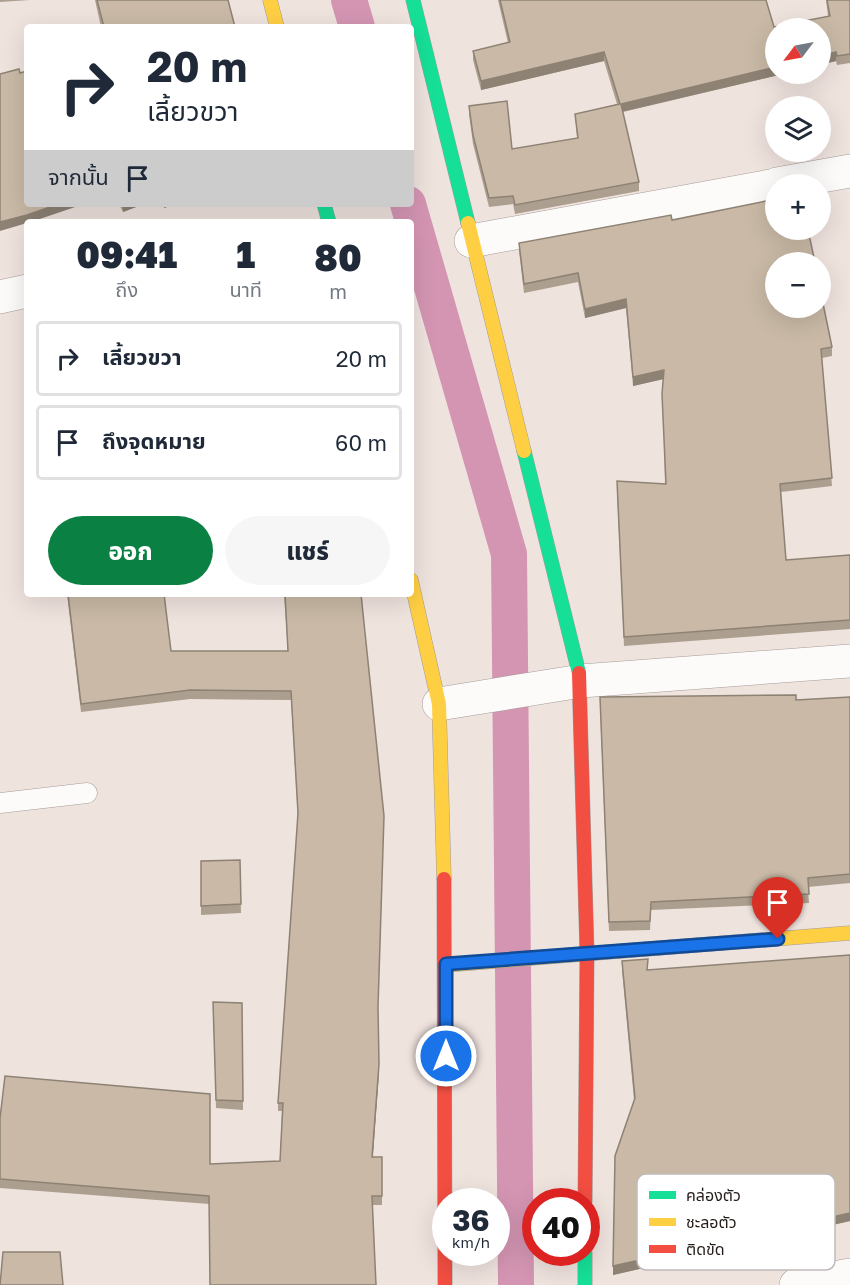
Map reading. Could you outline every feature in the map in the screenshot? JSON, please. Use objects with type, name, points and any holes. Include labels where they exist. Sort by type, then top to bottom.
[{"type":"street","points":[[270,0],[276,24]]},
{"type":"street","points":[[412,0],[581,681],[587,953],[585,1188]]},
{"type":"street","points":[[831,175],[850,171]]},
{"type":"street","points":[[471,241],[765,187]]},
{"type":"street","points":[[0,297],[24,292]]},
{"type":"street","points":[[414,593],[439,704],[446,964],[445,1285]]},
{"type":"street","points":[[439,704],[581,681],[850,661]]},
{"type":"street","points":[[446,964],[850,933]]},
{"type":"street","points":[[585,1266],[585,1285]]},
{"type":"street","points":[[796,1285],[850,1275]]},
{"type":"lane","points":[[0,802],[87,793]]},
{"type":"building","points":[[97,0],[228,0],[234,24],[103,24]]},
{"type":"building","points":[[500,0],[766,0],[771,18],[765,18],[765,70],[621,104],[639,182],[515,205],[513,196],[489,198],[473,135],[469,106],[507,101],[512,149],[578,138],[575,114],[620,104],[604,52],[481,81],[473,51],[510,42]]},
{"type":"building","points":[[827,0],[850,0],[850,54],[837,56],[836,52],[831,53],[831,18],[820,18],[830,16]]},
{"type":"building","points":[[19,69],[20,73],[24,72],[24,207],[50,207],[0,222],[0,74]]},
{"type":"building","points":[[765,201],[765,240],[810,240],[813,252],[765,252],[765,318],[826,318],[832,347],[821,349],[832,478],[780,484],[786,560],[850,555],[850,620],[624,637],[617,481],[666,484],[662,394],[664,370],[633,377],[626,299],[585,309],[578,273],[524,284],[519,243],[671,215],[672,220]]},
{"type":"building","points":[[68,597],[164,597],[171,651],[288,651],[285,597],[361,597],[384,816],[378,1007],[379,1064],[372,1157],[382,1157],[382,1196],[372,1196],[376,1285],[210,1285],[209,1196],[0,1179],[0,1118],[5,1076],[210,1094],[210,1164],[280,1161],[283,1103],[278,1103],[298,813],[291,691],[190,690],[81,704]]},
{"type":"building","points":[[796,695],[796,700],[850,697],[850,874],[808,878],[809,894],[651,902],[650,921],[609,922],[600,697]]},
{"type":"building","points":[[240,860],[241,904],[201,906],[201,861]]},
{"type":"building","points":[[850,955],[850,1213],[835,1216],[835,1174],[637,1174],[637,1261],[613,1266],[615,1156],[635,1098],[622,961],[648,959],[647,970]]},
{"type":"building","points":[[213,1002],[242,1003],[243,1101],[216,1100]]},
{"type":"building","points":[[3,1252],[60,1252],[63,1285],[0,1285]]},
{"type":"waterway","points":[[349,0],[356,24]]},
{"type":"waterway","points":[[409,207],[412,219]]},
{"type":"waterway","points":[[414,225],[509,554],[516,1285]]},
{"type":"traffic: fast","points":[[413,0],[468,223]]},
{"type":"traffic: fast","points":[[325,207],[328,219]]},
{"type":"traffic: fast","points":[[524,451],[579,673]]},
{"type":"traffic: fast","points":[[585,1266],[585,1285]]},
{"type":"traffic: slow","points":[[270,0],[276,24]]},
{"type":"traffic: slow","points":[[468,223],[524,451]]},
{"type":"traffic: slow","points":[[414,593],[439,704],[444,879]]},
{"type":"traffic: slow","points":[[446,965],[850,933]]},
{"type":"traffic: jam","points":[[579,673],[587,953],[585,1188]]},
{"type":"traffic: jam","points":[[444,879],[445,1285]]},
{"type":"route","points":[[446,1056],[446,964],[778,939]]}]
